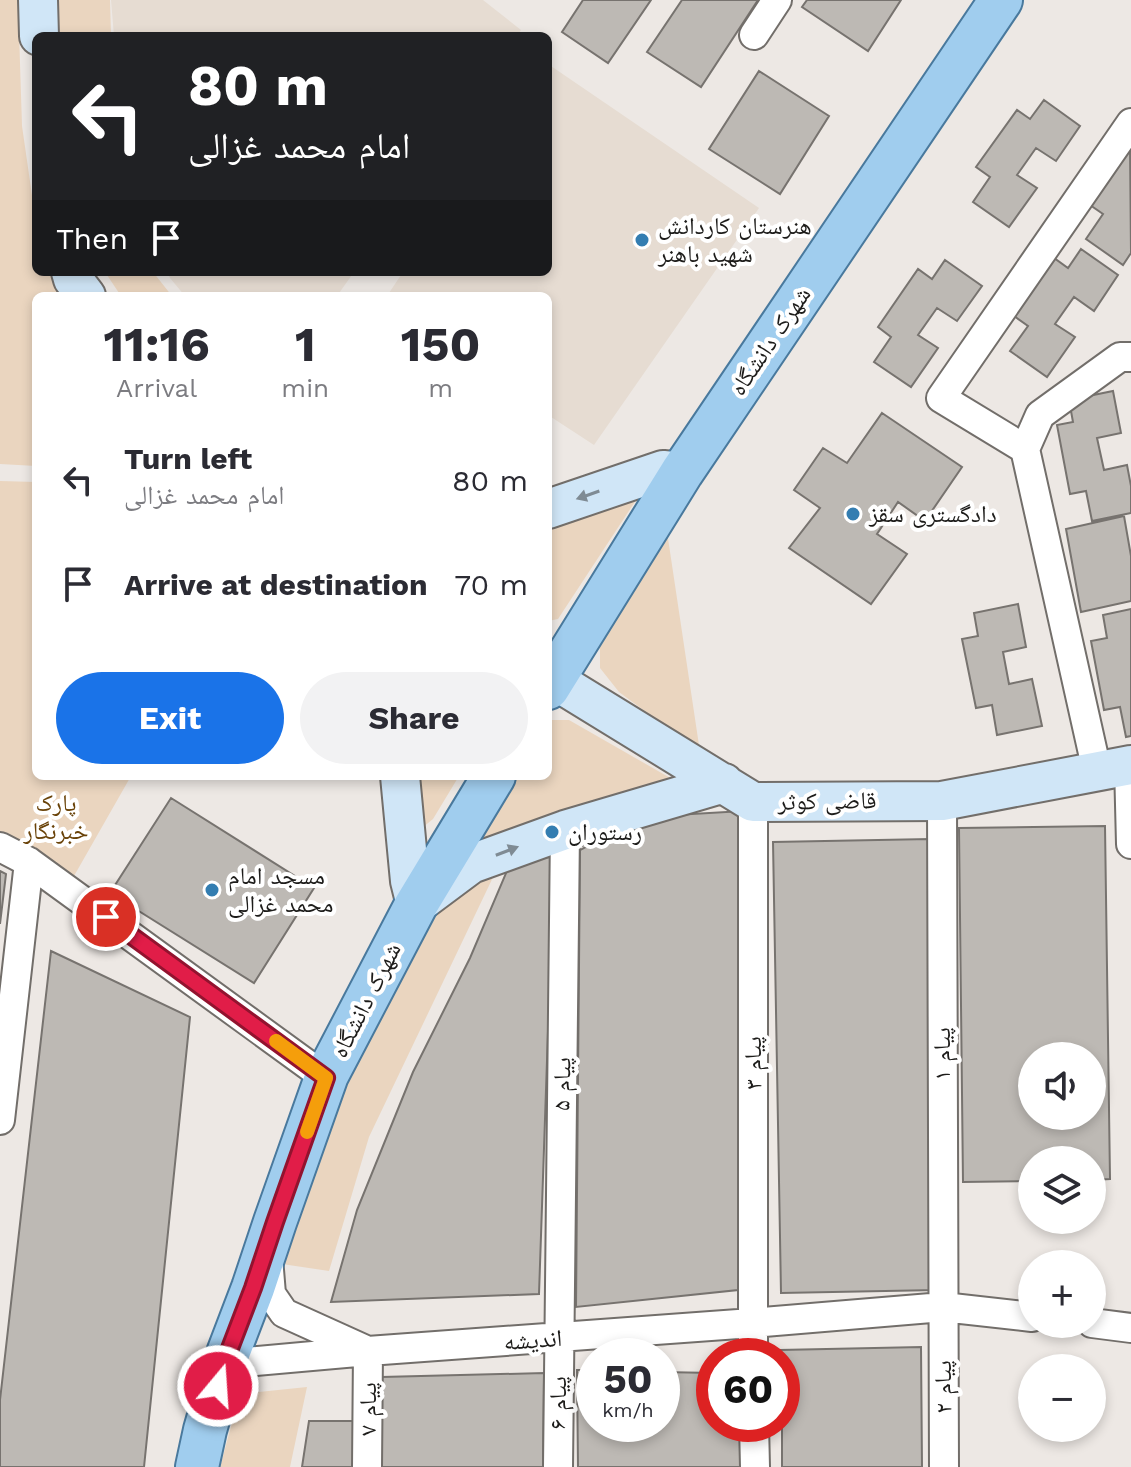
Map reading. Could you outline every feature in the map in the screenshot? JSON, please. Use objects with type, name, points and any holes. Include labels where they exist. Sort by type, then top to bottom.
[{"type":"main road","points":[[38,0],[39,32]]},
{"type":"main road","points":[[552,508],[672,471],[683,436],[974,0]]},
{"type":"main road","name":"شهرک دانشگاه","points":[[552,667],[672,471],[1001,0]]},
{"type":"main road","points":[[552,674],[739,793]]},
{"type":"main road","name":"قاضی کوثر","points":[[413,893],[471,864],[565,830],[739,793],[942,801],[1119,767]]},
{"type":"main road","points":[[400,780],[413,893]]},
{"type":"main road","points":[[413,893],[470,780]]},
{"type":"main road","name":"شهرک دانشگاه","points":[[197,1467],[224,1364],[267,1248],[317,1071],[413,893],[491,780]]},
{"type":"main road","points":[[178,1467],[199,1381],[252,1219],[317,1071]]},
{"type":"street","points":[[754,35],[777,0]]},
{"type":"street","points":[[1025,449],[941,398],[1131,123]]},
{"type":"street","points":[[1131,357],[1120,357],[1040,415],[1025,449],[1119,767],[1131,844]]},
{"type":"street","name":"پیام ۳","points":[[739,793],[752,1338]]},
{"type":"street","name":"پیام ۱","points":[[942,801],[943,1307]]},
{"type":"street","name":"پیام ۵","points":[[559,1339],[565,830]]},
{"type":"street","points":[[0,847],[29,862],[317,1071]]},
{"type":"street","points":[[0,1120],[29,862]]},
{"type":"street","points":[[267,1248],[271,1294],[284,1313],[368,1351]]},
{"type":"street","name":"اندیشه","points":[[224,1364],[943,1307],[1018,1315]]},
{"type":"street","name":"پیام ۲","points":[[943,1307],[944,1467]]},
{"type":"street","points":[[1106,1325],[1131,1328]]},
{"type":"street","name":"پیام ۶","points":[[558,1467],[559,1339]]},
{"type":"street","name":"پیام ۷","points":[[367,1467],[368,1351]]},
{"type":"street","points":[[754,1442],[755,1467]]},
{"type":"shaded area","points":[[111,0],[483,0],[521,30],[520,32],[114,32]]},
{"type":"shaded area","name":"هنرستان کاردانش شهید باهنر","points":[[552,67],[759,208],[594,445],[552,418],[552,292],[390,292],[400,276],[552,276]]},
{"type":"shaded area","points":[[351,276],[340,292],[182,292],[170,278]]},
{"type":"green space","points":[[0,0],[18,0],[22,126],[32,195],[32,276],[53,276],[59,292],[32,292],[32,466],[0,464]]},
{"type":"green space","points":[[50,0],[110,0],[111,32],[52,32]]},
{"type":"green space","points":[[108,276],[156,276],[169,292],[118,292]]},
{"type":"green space","name":"پارک خبرنگار","points":[[0,481],[32,482],[32,780],[129,780],[74,876],[0,832]]},
{"type":"green space","points":[[640,494],[558,619],[552,620],[552,525]]},
{"type":"green space","points":[[666,525],[700,752],[619,692],[600,668],[600,631]]},
{"type":"green space","points":[[552,720],[569,720],[672,779],[475,841],[513,780],[552,780]]},
{"type":"green space","points":[[410,780],[457,780],[433,819],[417,832]]},
{"type":"green space","points":[[496,871],[369,1137],[329,1271],[282,1264],[285,1234],[344,1091],[433,900]]},
{"type":"green space","points":[[307,1387],[290,1467],[220,1467],[240,1394]]},
{"type":"building","points":[[583,0],[651,0],[608,63],[562,32]]},
{"type":"building","points":[[682,0],[758,0],[701,87],[647,52]]},
{"type":"building","points":[[807,0],[901,0],[868,51],[802,7]]},
{"type":"building","points":[[759,71],[829,116],[780,194],[709,149]]},
{"type":"building","points":[[1044,100],[1080,126],[1056,161],[1036,148],[1017,175],[1037,188],[1009,227],[973,202],[990,177],[976,167],[1017,110],[1030,119]]},
{"type":"building","points":[[1130,147],[1131,253],[1123,265],[1086,239],[1103,214],[1090,205]]},
{"type":"building","points":[[1081,249],[1118,275],[1094,311],[1074,297],[1055,324],[1075,337],[1047,377],[1010,351],[1028,326],[1014,316],[1054,258],[1068,268]]},
{"type":"building","points":[[945,260],[982,286],[957,321],[937,308],[918,335],[938,348],[911,387],[874,362],[891,337],[878,327],[918,269],[932,279]]},
{"type":"building","points":[[1113,391],[1121,433],[1097,438],[1104,470],[1127,465],[1131,513],[1092,521],[1086,491],[1070,494],[1057,425],[1073,422],[1069,400]]},
{"type":"building","name":"دادگستری سقز","points":[[882,413],[962,467],[925,521],[898,502],[877,534],[907,554],[871,604],[789,548],[820,508],[794,490],[823,448],[847,463]]},
{"type":"building","points":[[1124,516],[1131,556],[1131,601],[1081,612],[1066,529]]},
{"type":"building","points":[[1018,604],[1026,647],[1003,652],[1009,684],[1032,679],[1042,726],[997,735],[992,705],[976,708],[962,639],[978,636],[974,613]]},
{"type":"building","points":[[1131,609],[1131,736],[1126,737],[1120,707],[1104,710],[1091,641],[1107,638],[1103,615]]},
{"type":"building","name":"مسجد امام محمد غزالی","points":[[171,798],[314,888],[254,983],[110,893]]},
{"type":"building","points":[[743,811],[738,1290],[576,1307],[580,850],[641,817]]},
{"type":"building","points":[[1105,826],[1110,1179],[1106,1179],[1106,1146],[1018,1146],[1018,1181],[963,1182],[959,828]]},
{"type":"building","points":[[930,839],[937,1290],[781,1293],[773,842]]},
{"type":"building","points":[[554,857],[539,1294],[331,1302],[357,1210],[413,1072],[470,958],[512,859]]},
{"type":"building","points":[[0,871],[6,874],[0,924]]},
{"type":"building","points":[[51,951],[190,1017],[144,1467],[0,1467],[0,1400]]},
{"type":"building","points":[[921,1347],[922,1467],[782,1467],[782,1442],[800,1442],[800,1350]]},
{"type":"building","points":[[680,1372],[696,1373],[696,1442],[741,1442],[741,1467],[578,1467],[578,1442],[680,1442]]},
{"type":"building","points":[[544,1373],[543,1467],[382,1467],[382,1377]]},
{"type":"building","points":[[309,1421],[354,1421],[353,1467],[302,1467]]},
{"type":"slow traffic","points":[[276,1041],[326,1078],[307,1132]]},
{"type":"place","name":"هنرستان کاردانش شهید باهنر","points":[[642,240]]},
{"type":"place","name":"دادگستری سقز","points":[[853,514]]},
{"type":"place","name":"رستوران","points":[[552,832]]},
{"type":"place","name":"مسجد امام محمد غزالی","points":[[212,890]]},
{"type":"route","points":[[106,917],[326,1078],[218,1386]]}]
